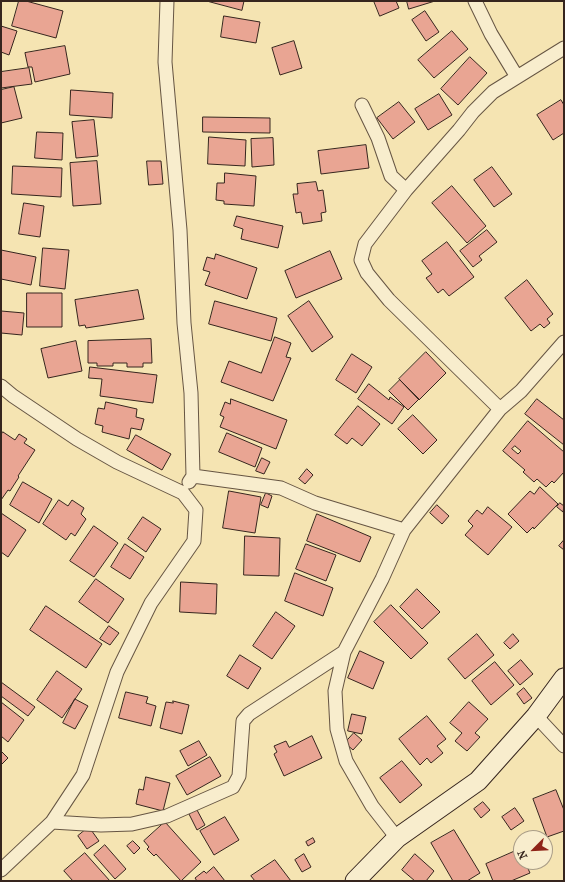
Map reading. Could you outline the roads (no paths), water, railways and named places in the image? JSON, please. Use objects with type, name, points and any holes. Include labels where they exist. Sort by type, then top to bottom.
[{"type":"street","points":[[167,1],[165,62],[180,230],[184,323],[191,393],[193,476],[183,493]]},
{"type":"street","points":[[475,1],[491,34],[517,77]]},
{"type":"street","points":[[500,409],[389,300],[367,273],[361,260],[365,244],[406,190],[473,112],[494,92],[564,48]]},
{"type":"street","points":[[362,105],[378,138],[390,176],[406,190]]},
{"type":"street","points":[[397,838],[372,806],[346,761],[338,728],[335,691],[344,652],[382,579],[404,530],[500,409],[521,391],[564,342]]},
{"type":"street","points":[[1,386],[13,396],[104,454],[183,493],[196,510],[194,541],[152,603],[117,672],[83,775],[52,822],[1,870]]},
{"type":"street","points":[[193,476],[281,488],[315,503],[404,530]]},
{"type":"street","points":[[52,822],[102,825],[132,824],[167,816],[233,787],[239,776],[243,721],[249,714],[344,652]]},
{"type":"street","points":[[356,881],[397,838],[478,781],[536,716],[564,678]]},
{"type":"street","points":[[536,716],[564,746]]}]
